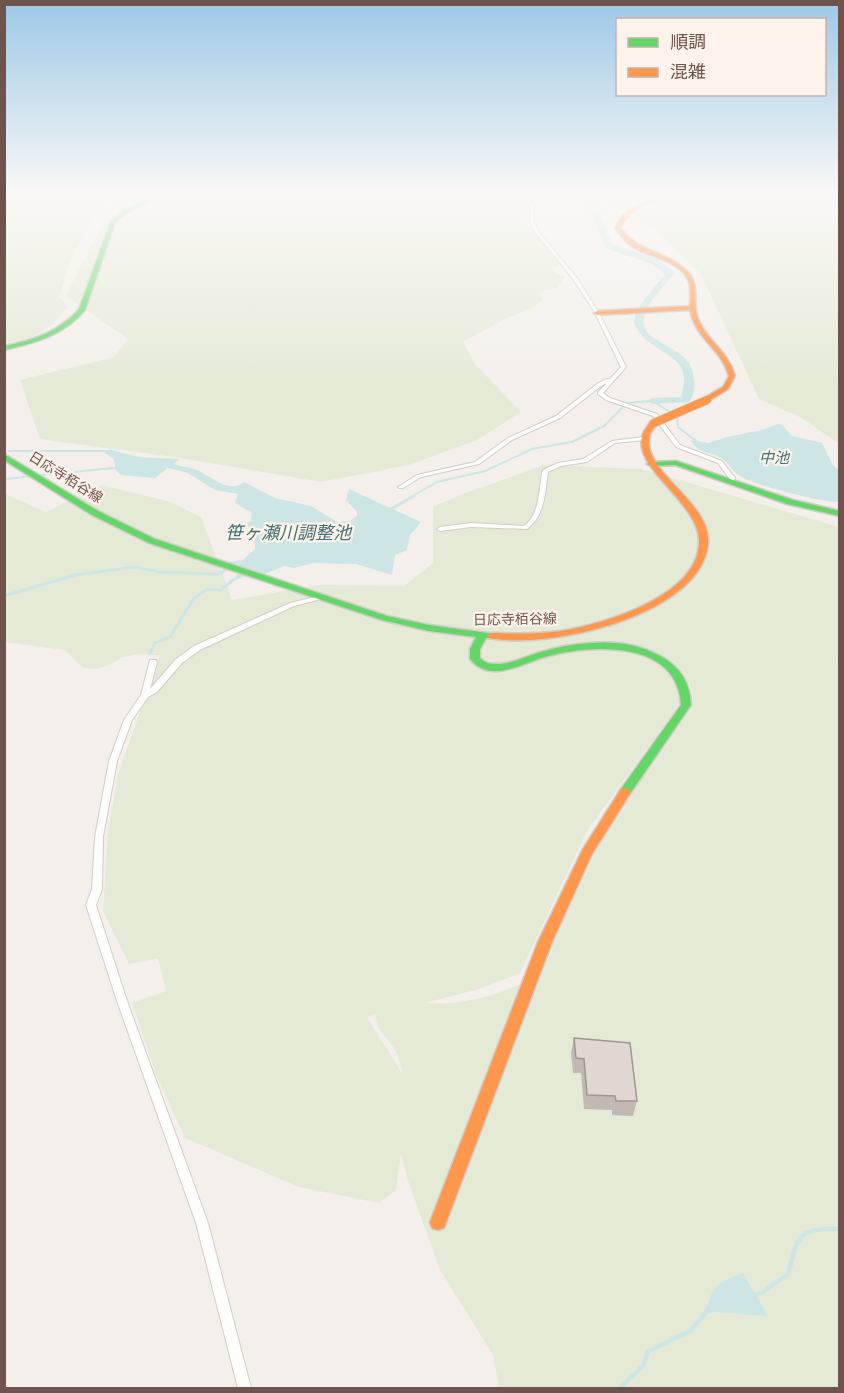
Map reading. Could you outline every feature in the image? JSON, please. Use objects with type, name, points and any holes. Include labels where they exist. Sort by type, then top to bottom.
[{"type":"main road","points":[[4,348],[50,335],[68,326],[81,310],[98,259]]},
{"type":"main road","points":[[643,440],[646,432],[654,423],[707,400],[726,388],[732,378],[732,373],[723,356],[698,325],[693,308],[695,288],[690,277],[675,264],[665,259]]},
{"type":"main road","points":[[597,313],[693,308]]},
{"type":"main road","name":"日応寺栢谷線","points":[[4,456],[111,523],[152,541],[319,598],[406,625],[436,631],[482,636],[545,635],[606,623],[661,600],[689,576],[701,555],[704,544],[700,522],[685,498],[651,464],[644,450],[643,440]]},
{"type":"main road","points":[[651,464],[676,463],[790,502],[840,514]]},
{"type":"main road","points":[[438,1222],[564,902],[588,850],[613,809],[686,705],[687,692],[678,674],[669,665],[646,652],[620,646],[552,652],[508,666],[485,667],[473,656],[482,636]]},
{"type":"street","points":[[559,259],[597,313],[624,367],[600,393],[608,399],[655,415],[681,448],[720,462],[732,478],[731,482]]},
{"type":"street","points":[[401,487],[418,476],[477,463],[510,439],[558,417],[598,385],[615,377]]},
{"type":"street","points":[[440,529],[471,525],[525,528],[531,525],[540,505],[544,471],[560,464],[585,461],[614,442],[643,440]]},
{"type":"street","points":[[145,695],[154,690],[179,661],[197,648],[292,604],[319,598]]},
{"type":"street","points":[[153,662],[145,695],[128,720],[113,761],[99,837],[97,889],[91,904],[122,1001],[202,1223],[244,1389]]},
{"type":"green space","points":[[4,259],[71,259],[59,297],[68,307],[41,332],[25,339],[5,342]]},
{"type":"green space","points":[[84,259],[555,259],[559,265],[554,268],[556,273],[565,276],[558,288],[546,289],[539,294],[543,299],[533,308],[505,319],[463,342],[475,364],[521,412],[477,440],[409,465],[321,482],[181,458],[40,439],[20,380],[114,357],[128,339],[66,296]]},
{"type":"green space","points":[[685,259],[839,259],[839,444],[802,418],[759,399],[701,274]]},
{"type":"green space","points":[[544,465],[642,469],[839,527],[839,662],[834,660],[840,663],[839,1388],[499,1388],[493,1355],[440,1270],[408,1181],[401,1153],[396,1190],[379,1203],[299,1187],[185,1138],[156,1074],[132,1003],[166,991],[158,958],[129,964],[103,911],[108,832],[118,774],[160,655],[139,654],[123,657],[96,669],[84,668],[64,650],[5,642],[5,494],[46,512],[102,485],[171,502],[201,517],[232,600],[320,585],[404,586],[433,563],[433,507]],"holes":[[[689,683],[693,697],[691,708],[609,824],[555,936],[539,977],[484,997],[456,1002],[425,1003],[479,989],[520,973],[588,829],[675,711]],[[376,1015],[380,1030],[397,1055],[403,1075],[367,1017]]]},
{"type":"water","name":"中池","points":[[778,424],[782,425],[792,436],[822,443],[833,465],[839,470],[839,502],[786,492],[756,483],[737,474],[716,455],[701,451],[690,440],[709,443]]},
{"type":"water","name":"笹ヶ瀬川調整池","points":[[112,450],[138,457],[180,459],[174,464],[197,470],[226,485],[238,485],[244,482],[275,498],[311,506],[337,522],[350,521],[357,516],[357,512],[346,500],[349,489],[421,522],[410,535],[407,550],[395,555],[392,575],[356,564],[313,563],[294,568],[284,566],[265,574],[242,577],[229,583],[238,574],[238,562],[255,549],[255,539],[247,524],[251,521],[252,513],[235,503],[238,494],[215,490],[188,473],[168,468],[155,478],[121,475],[115,469],[111,470],[111,467],[115,467],[114,461],[104,453]]},
{"type":"water","points":[[743,1273],[768,1316],[709,1313],[705,1309],[716,1288],[726,1280]]},
{"type":"building","points":[[574,1038],[630,1043],[637,1101],[616,1101],[615,1096],[587,1095],[584,1059],[576,1058]]},
{"type":"waterway","points":[[646,259],[655,262],[670,273],[642,309],[639,322],[648,339],[681,358],[688,371],[689,381],[685,400],[653,401]]},
{"type":"waterway","points":[[411,497],[437,482],[485,471],[532,449],[572,442],[604,426],[627,403],[653,401],[671,413]]},
{"type":"waterway","points":[[677,416],[678,427],[699,443]]},
{"type":"waterway","points":[[8,451],[111,451]]},
{"type":"waterway","points":[[4,479],[113,468]]},
{"type":"waterway","points":[[389,510],[414,496]]},
{"type":"waterway","points":[[4,596],[75,575],[134,567],[161,572],[217,574],[223,572],[230,563],[243,562]]},
{"type":"waterway","points":[[150,653],[155,643],[170,637],[194,598],[208,589],[221,590],[233,580]]},
{"type":"waterway","points":[[753,1295],[762,1293],[788,1274],[801,1237],[815,1230],[840,1229]]},
{"type":"waterway","points":[[620,1388],[643,1366],[648,1351],[690,1331],[709,1309]]},
{"type":"traffic: fast","points":[[4,348],[47,336],[74,319],[82,310],[100,259]]},
{"type":"traffic: fast","points":[[4,456],[95,513],[152,541],[385,618],[429,628],[492,636]]},
{"type":"traffic: fast","points":[[651,464],[676,463],[790,502],[840,514]]},
{"type":"traffic: fast","points":[[482,636],[475,649],[475,659],[481,665],[489,667],[508,666],[561,650],[608,646],[626,647],[644,652],[672,669],[683,684],[686,705],[625,792]]},
{"type":"traffic: slow","points":[[663,259],[684,271],[691,279],[696,321],[730,368],[732,376],[726,388],[707,400]]},
{"type":"traffic: slow","points":[[597,313],[693,308]]},
{"type":"traffic: slow","points":[[654,423],[707,400]]},
{"type":"traffic: slow","points":[[492,636],[551,635],[600,625],[648,606],[670,594],[688,578],[700,561],[704,542],[701,527],[693,512],[651,461],[646,450],[645,438],[654,423]]},
{"type":"traffic: slow","points":[[438,1222],[545,942],[587,852],[625,792]]}]
